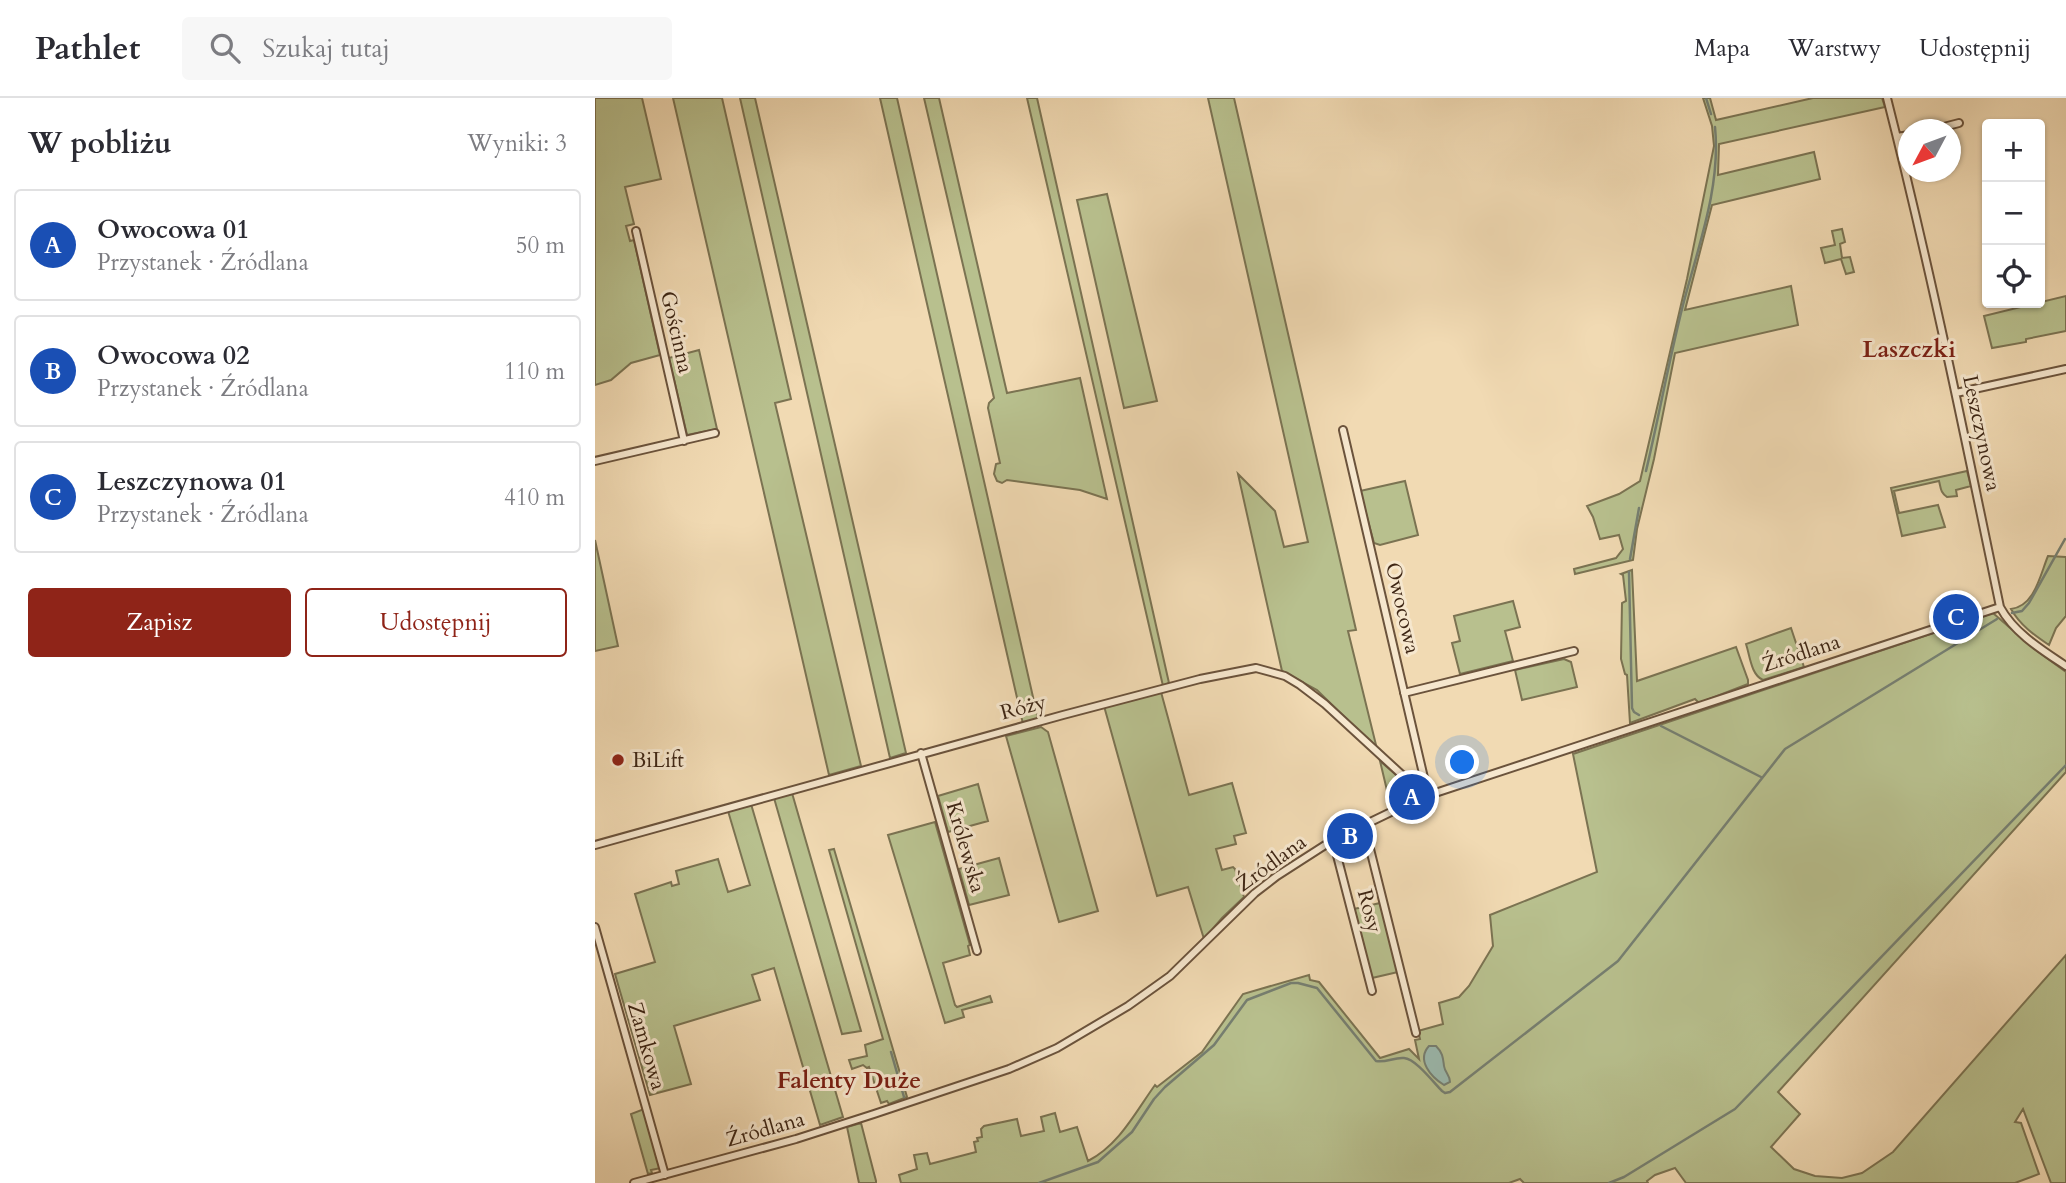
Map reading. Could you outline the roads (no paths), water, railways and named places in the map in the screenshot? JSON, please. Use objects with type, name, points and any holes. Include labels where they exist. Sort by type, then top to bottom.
[{"type":"street","name":"Leszczynowa","points":[[1887,98],[1956,393],[2000,607],[2022,634],[2066,666]]},
{"type":"street","name":"Gościnna","points":[[636,231],[684,441]]},
{"type":"street","points":[[1956,393],[2066,369]]},
{"type":"street","name":"Owocowa","points":[[1343,430],[1404,693],[1424,797]]},
{"type":"street","points":[[595,461],[715,433]]},
{"type":"street","name":"Źródlana","points":[[634,1183],[796,1139],[1009,1069],[1057,1048],[1163,982],[1195,954],[1255,893],[1311,853],[1424,797],[2000,607]]},
{"type":"street","points":[[1404,693],[1574,650]]},
{"type":"street","name":"Róży","points":[[595,845],[921,753],[1200,679],[1256,668],[1285,676],[1325,704],[1424,797]]},
{"type":"street","name":"Królewska","points":[[921,753],[977,951]]},
{"type":"street","points":[[1364,825],[1416,1033]]},
{"type":"street","name":"Rosy","points":[[1333,840],[1372,991]]},
{"type":"street","name":"Zamkowa","points":[[595,927],[665,1175]]},
{"type":"water","points":[[1429,1046],[1436,1046],[1442,1056],[1450,1082],[1444,1085],[1427,1068],[1424,1057]]},
{"type":"waterway","points":[[1706,98],[1711,114]]},
{"type":"waterway","points":[[1646,471],[1711,194],[1715,172],[1715,127]]},
{"type":"waterway","points":[[1630,559],[1639,508]]},
{"type":"waterway","points":[[2012,613],[2022,611],[2029,603],[2065,539]]},
{"type":"waterway","points":[[1629,572],[1632,708],[1639,715]]},
{"type":"waterway","points":[[1039,1183],[1098,1162],[1132,1132],[1165,1087],[1214,1045],[1247,1000],[1291,983],[1317,988],[1376,1061],[1409,1059],[1442,1091],[1450,1092],[1618,961],[1785,749],[1997,619]]},
{"type":"waterway","points":[[1661,726],[1761,777]]},
{"type":"waterway","points":[[1609,1183],[1624,1177],[1735,1109],[2066,765]]},
{"type":"waterway","points":[[891,1052],[904,1097]]},
{"type":"place","name":"Leszczynowa 01","points":[[1956,617]]},
{"type":"place","name":"BiLift","points":[[618,760]]},
{"type":"place","name":"Owocowa 01","points":[[1412,797]]},
{"type":"place","name":"Owocowa 02","points":[[1350,836]]},
{"type":"district","name":"Laszczki","points":[[1909,349]]},
{"type":"district","name":"Falenty Duże","points":[[849,1080]]}]
